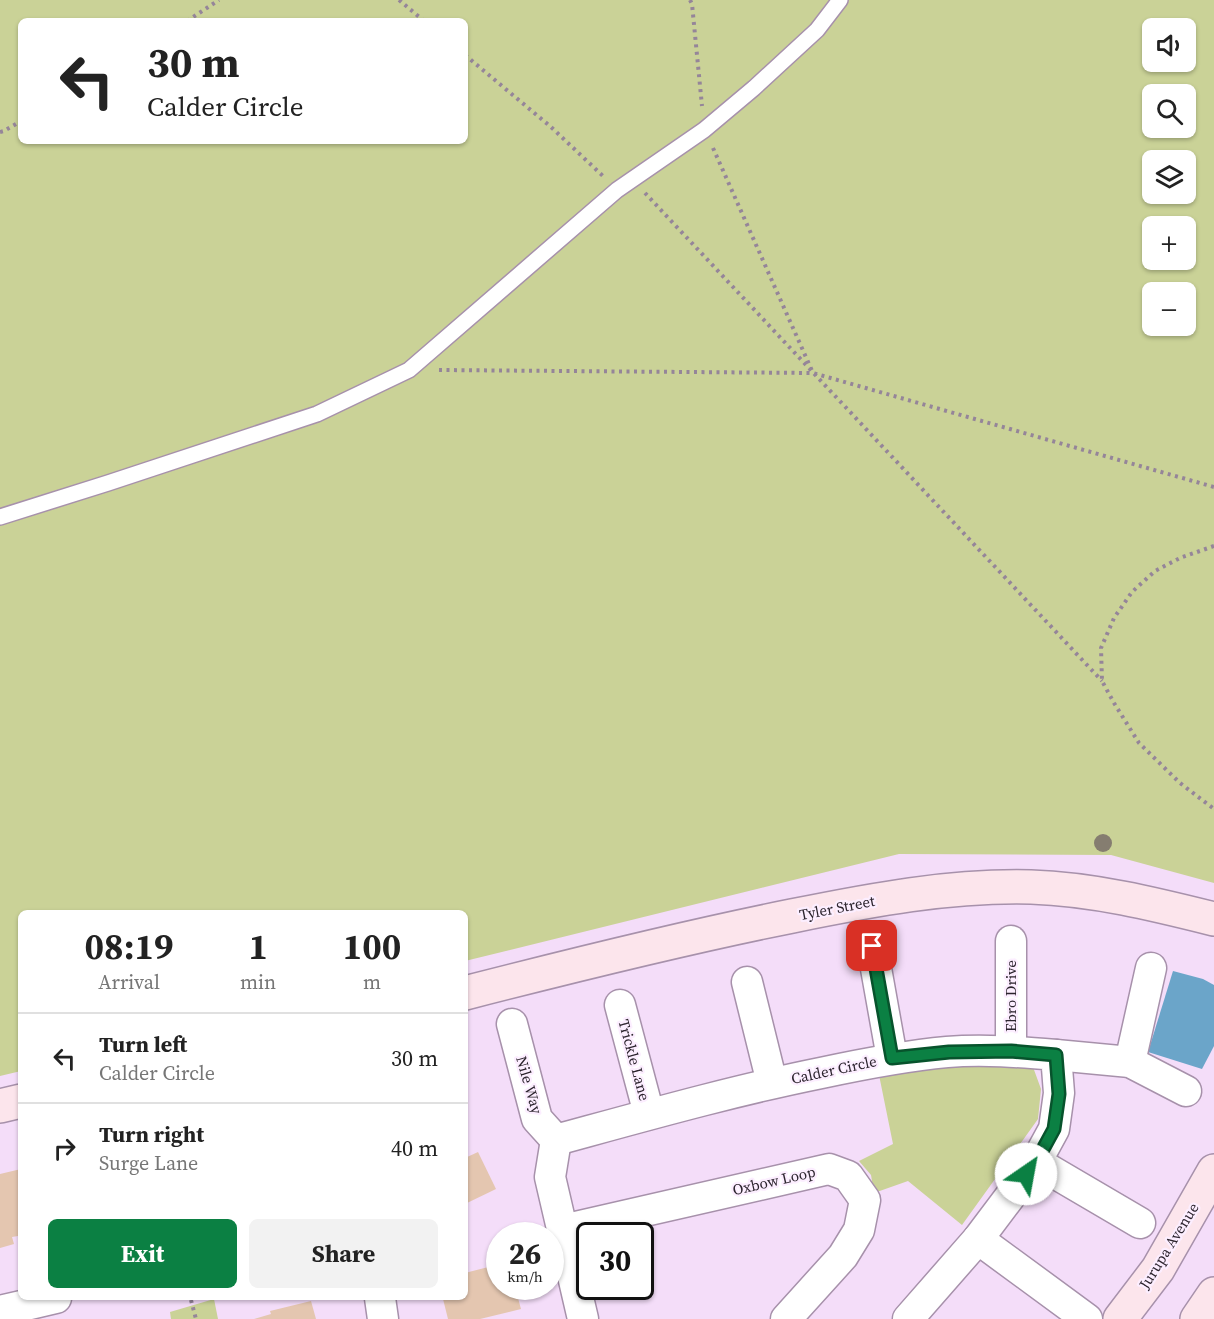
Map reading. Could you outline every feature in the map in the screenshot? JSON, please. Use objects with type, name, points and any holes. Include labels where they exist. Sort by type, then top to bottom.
[{"type":"main road","name":"Tyler Street","points":[[468,992],[618,954],[759,923],[922,892],[984,887],[1043,888],[1096,893],[1214,919]]},
{"type":"main road","points":[[0,1106],[18,1102]]},
{"type":"main road","name":"Jurupa Avenue","points":[[1120,1319],[1158,1269],[1214,1171]]},
{"type":"main road","points":[[1197,1319],[1214,1294]]},
{"type":"street","name":"Ebro Drive","points":[[1011,941],[1011,1051]]},
{"type":"street","points":[[872,946],[892,1058]]},
{"type":"street","points":[[1150,968],[1130,1062],[1186,1091]]},
{"type":"street","points":[[747,982],[772,1083]]},
{"type":"street","name":"Trickle Lane","points":[[620,1005],[648,1114]]},
{"type":"street","name":"Nile Way","points":[[512,1024],[537,1119],[556,1140]]},
{"type":"street","name":"Calder Circle","points":[[556,1140],[772,1083],[892,1058],[949,1052],[1011,1051],[1130,1062]]},
{"type":"street","points":[[916,1316],[1036,1162],[1054,1129],[1059,1094],[1056,1055]]},
{"type":"street","points":[[556,1140],[550,1177],[560,1222]]},
{"type":"street","points":[[1036,1162],[1140,1223]]},
{"type":"street","name":"Oxbow Loop","points":[[564,1230],[829,1169],[848,1176],[865,1200],[859,1230],[843,1256],[786,1319]]},
{"type":"street","points":[[564,1238],[583,1319]]},
{"type":"street","points":[[978,1239],[1087,1319]]},
{"type":"street","points":[[0,1311],[47,1300]]},
{"type":"street","points":[[380,1300],[383,1319]]},
{"type":"lane","points":[[0,517],[317,414],[409,370],[617,190],[704,130],[754,88],[817,30],[840,0]]},
{"type":"path","points":[[192,18],[219,0]]},
{"type":"path","points":[[399,0],[420,18]]},
{"type":"path","points":[[690,0],[704,130],[813,373]]},
{"type":"path","points":[[468,58],[551,127],[617,190]]},
{"type":"path","points":[[0,132],[18,123]]},
{"type":"path","points":[[632,180],[1102,681],[1139,742],[1180,783],[1214,809]]},
{"type":"path","points":[[409,370],[813,373],[1214,487]]},
{"type":"path","points":[[1102,681],[1101,648],[1114,618],[1132,592],[1155,571],[1180,558],[1214,546]]},
{"type":"path","points":[[191,1300],[195,1319]]},
{"type":"green space","points":[[0,0],[1214,0],[1214,883],[1111,855],[899,854],[468,960],[468,910],[18,910],[18,1072],[0,1076]]},
{"type":"green space","points":[[968,1064],[1033,1067],[1041,1089],[1038,1119],[962,1225],[908,1181],[874,1193],[871,1175],[859,1161],[893,1144],[878,1070]]},
{"type":"green space","points":[[214,1300],[218,1319],[171,1319],[170,1312]]},
{"type":"water","points":[[1173,971],[1203,979],[1214,985],[1214,1046],[1202,1069],[1148,1052]]},
{"type":"building","points":[[478,1152],[496,1189],[468,1203],[468,1157]]},
{"type":"building","points":[[18,1170],[18,1236],[12,1237],[14,1244],[0,1248],[0,1174]]},
{"type":"building","points":[[486,1268],[486,1300],[519,1300],[521,1309],[480,1319],[448,1319],[443,1300],[468,1300],[468,1272]]},
{"type":"building","points":[[311,1301],[316,1319],[254,1319],[271,1314],[270,1311]]},
{"type":"route","points":[[872,946],[892,1058],[949,1052],[1011,1051],[1056,1055],[1059,1094],[1054,1129],[1036,1162],[1026,1174]]}]
